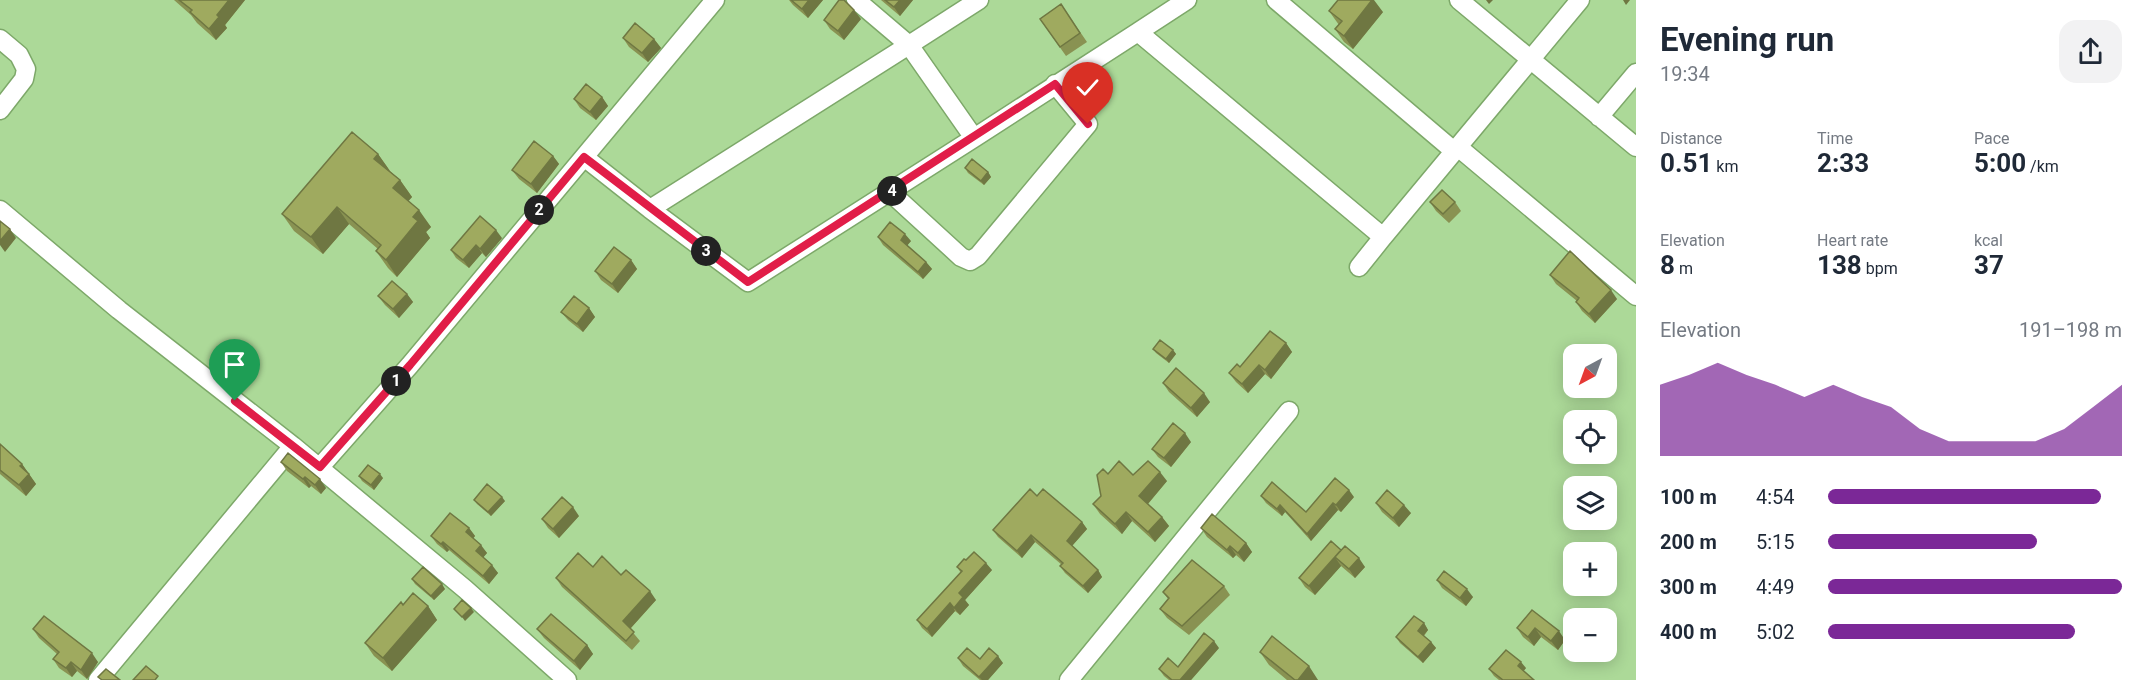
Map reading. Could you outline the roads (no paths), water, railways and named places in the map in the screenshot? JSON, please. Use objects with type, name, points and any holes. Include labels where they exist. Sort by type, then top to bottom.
[{"type":"street","points":[[320,467],[410,365],[716,0]]},
{"type":"street","points":[[856,0],[909,45],[974,138]]},
{"type":"street","points":[[650,209],[979,0]]},
{"type":"street","points":[[584,157],[748,282],[1187,0]]},
{"type":"street","points":[[1276,0],[1636,296]]},
{"type":"street","points":[[1459,0],[1636,147]]},
{"type":"street","points":[[1359,267],[1580,0]]},
{"type":"street","points":[[1138,32],[1383,237]]},
{"type":"street","points":[[0,39],[19,55],[26,69],[24,79],[0,110]]},
{"type":"street","points":[[1599,117],[1636,73]]},
{"type":"street","points":[[890,192],[961,257],[970,261],[978,256],[1088,124],[1055,84]]},
{"type":"street","points":[[0,210],[119,310],[320,467],[465,589],[567,680]]},
{"type":"street","points":[[1069,680],[1289,411]]},
{"type":"street","points":[[98,680],[293,446]]}]
